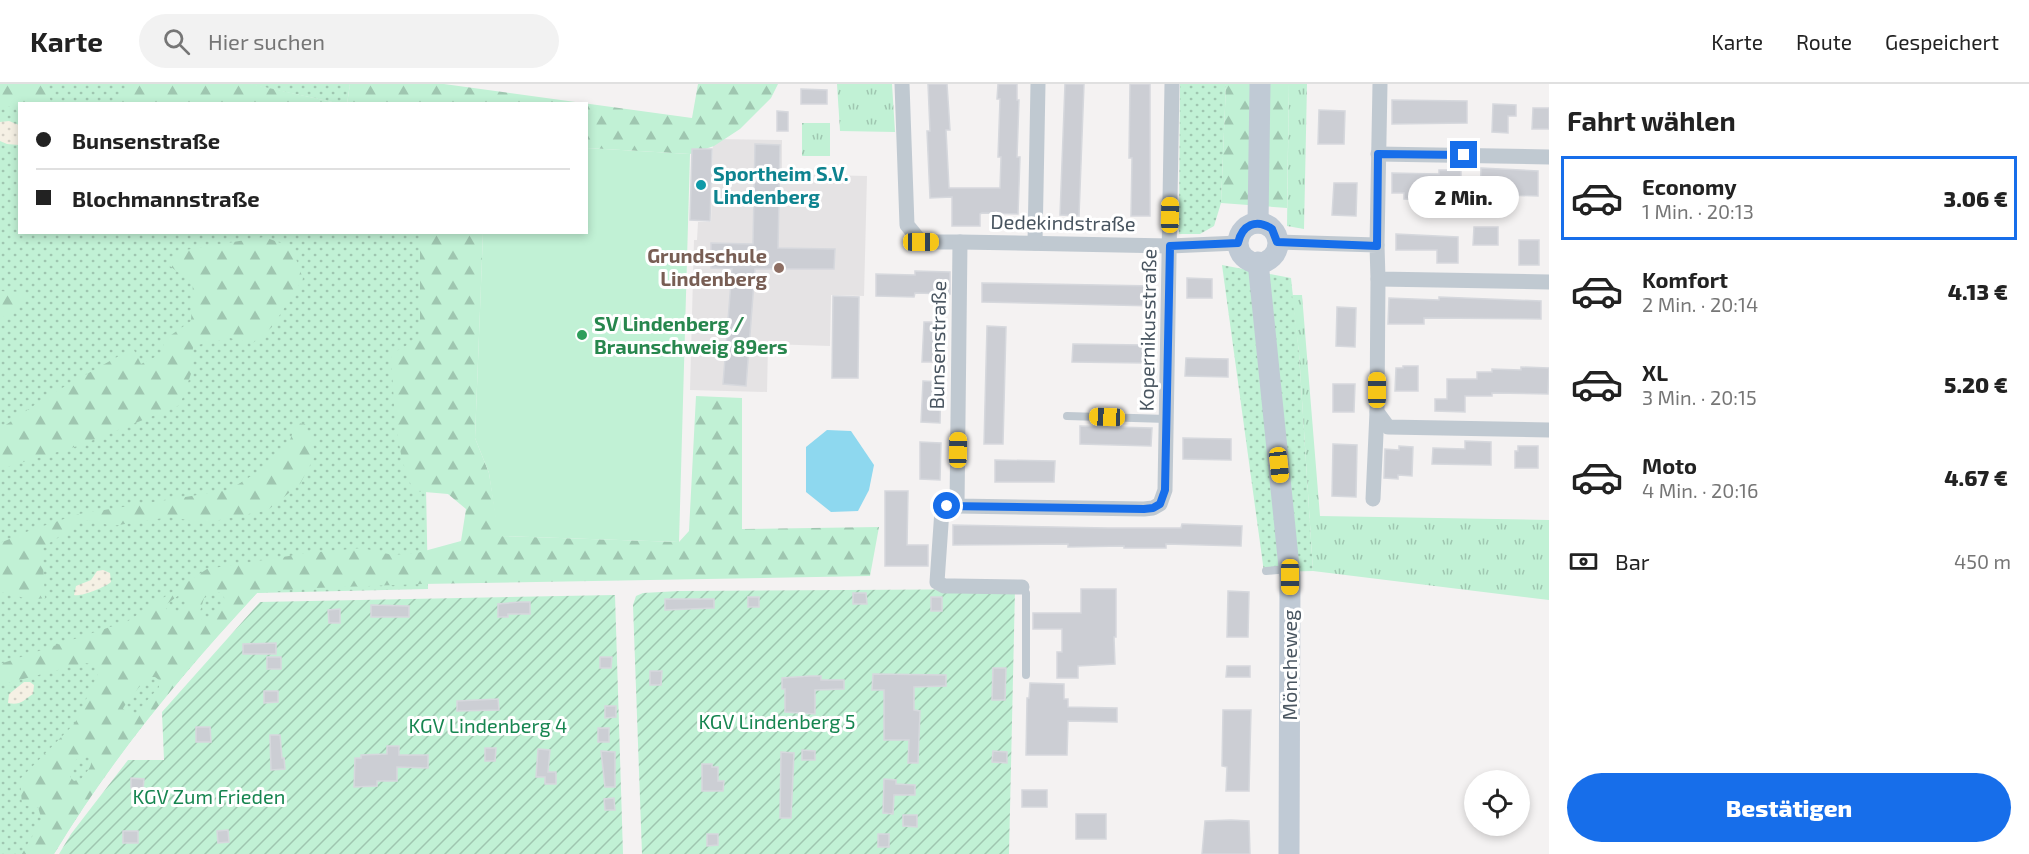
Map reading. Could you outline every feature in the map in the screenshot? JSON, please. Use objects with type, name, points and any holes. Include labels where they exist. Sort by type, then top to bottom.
[{"type":"main road","points":[[1258,223],[1260,84]]},
{"type":"main road","points":[[1258,223],[1272,229],[1277,242],[1272,256],[1266,261],[1258,262],[1252,262],[1242,255],[1238,243],[1239,235],[1244,229],[1251,224],[1258,223]]},
{"type":"main road","name":"Möncheweg","points":[[1258,262],[1290,569],[1289,854]]},
{"type":"street","points":[[902,84],[908,225],[921,242],[960,242]]},
{"type":"street","points":[[1035,243],[1038,84]]},
{"type":"street","name":"Kopernikusstraße","points":[[957,506],[1144,509],[1160,504],[1165,490],[1172,84]]},
{"type":"street","points":[[1373,499],[1377,412],[1380,84]]},
{"type":"street","points":[[1378,154],[1549,157]]},
{"type":"street","name":"Dedekindstraße","points":[[960,242],[1170,246],[1238,243]]},
{"type":"street","name":"Bunsenstraße","points":[[957,506],[960,242]]},
{"type":"street","points":[[1277,242],[1377,246]]},
{"type":"street","points":[[1378,279],[1549,282]]},
{"type":"street","points":[[1377,412],[1388,427],[1549,430]]},
{"type":"street","points":[[957,506],[947,506],[942,510],[937,582],[944,586],[1022,586]]},
{"type":"lane","points":[[1066,416],[1167,419]]},
{"type":"lane","points":[[1266,571],[1290,569]]},
{"type":"lane","points":[[1022,586],[1026,593],[1026,675]]},
{"type":"shaded area","name":"Grundschule Lindenberg","points":[[713,139],[782,140],[782,174],[867,176],[864,296],[831,295],[830,346],[768,344],[767,392],[690,390],[694,240],[697,240],[698,222],[711,222]]},
{"type":"green space","points":[[0,84],[201,84],[214,102],[18,102],[18,234],[421,234],[428,589],[257,593],[149,718],[99,785],[54,854],[0,854]]},
{"type":"green space","points":[[0,84],[48,84],[47,93],[52,102],[18,102],[18,114],[15,107],[0,105]]},
{"type":"green space","points":[[131,84],[251,84],[332,102],[110,102]]},
{"type":"green space","points":[[248,84],[350,84],[347,102],[332,102]]},
{"type":"green space","points":[[350,84],[444,84],[575,102],[347,102]]},
{"type":"green space","points":[[698,84],[778,84],[771,98],[740,129],[714,146],[690,154],[588,148],[588,104],[692,118]]},
{"type":"green space","points":[[837,84],[892,84],[895,132],[840,131]]},
{"type":"green space","points":[[1180,84],[1226,84],[1221,203],[1214,226],[1200,234],[1179,234]]},
{"type":"green space","points":[[1226,84],[1289,84],[1287,208],[1221,203]]},
{"type":"green space","points":[[1289,84],[1307,84],[1304,229],[1287,226]]},
{"type":"green space","points":[[802,123],[830,123],[830,156],[802,156]]},
{"type":"green space","name":"SV Lindenberg / Braunschweig 89ers","points":[[588,148],[690,154],[679,542],[498,536],[489,473],[475,438],[483,234],[588,234]]},
{"type":"green space","points":[[420,234],[483,234],[475,438],[489,473],[499,536],[679,542],[689,531],[696,396],[742,398],[742,529],[879,527],[870,576],[422,584],[315,588],[257,593],[149,718],[99,785],[54,854],[21,854],[42,821],[38,807],[22,805],[20,779],[75,723],[98,674],[98,665],[85,663],[0,685],[0,664],[128,621],[207,569],[308,553],[362,548],[392,555],[417,553],[461,541],[466,509],[448,494],[413,491],[402,460],[395,420],[391,354],[420,338]],"holes":[[[219,592],[225,601],[224,606],[217,614],[202,620],[199,615],[204,598]],[[179,595],[186,599],[183,611],[178,613],[166,609],[167,604]],[[149,677],[159,680],[159,687],[136,713],[129,713],[123,709]],[[81,755],[89,756],[91,765],[81,779],[74,781],[70,777],[74,764]]]},
{"type":"green space","points":[[264,237],[292,247],[303,279],[272,327],[253,343],[230,338],[193,346],[192,371],[180,405],[81,445],[0,469],[0,429],[46,397],[133,348],[141,364],[163,353],[164,340],[191,321],[193,283],[167,264],[179,251]]},
{"type":"green space","points":[[1222,265],[1291,278],[1299,353],[1313,571],[1264,572]]},
{"type":"green space","points":[[0,291],[25,292],[23,305],[0,319]]},
{"type":"green space","points":[[1292,295],[1302,295],[1320,516],[1549,520],[1549,600],[1313,571],[1299,353]]},
{"type":"green space","points":[[296,423],[305,424],[316,454],[300,484],[268,510],[205,523],[170,517],[112,526],[91,520],[78,522],[42,548],[45,598],[29,600],[0,592],[0,543],[79,514],[229,490],[272,463],[290,440]]},
{"type":"green space","name":"KGV Lindenberg 5","points":[[1015,589],[1009,854],[642,854],[633,605],[636,596],[643,593],[679,591]]},
{"type":"green space","name":"KGV Lindenberg 4","points":[[615,595],[623,854],[59,854],[71,834],[128,760],[164,760],[162,712],[260,602]]},
{"type":"sand","points":[[9,121],[18,125],[18,145],[0,141],[0,122]]},
{"type":"sand","points":[[103,570],[110,573],[111,582],[82,595],[74,595],[76,586],[91,580],[97,571]]},
{"type":"sand","points":[[24,682],[34,685],[33,694],[19,703],[8,703],[9,694]]},
{"type":"water","points":[[827,430],[851,431],[874,465],[869,490],[858,511],[831,512],[806,492],[806,447]]},
{"type":"building","points":[[928,84],[947,84],[950,130],[946,130],[949,188],[1000,188],[998,84],[1017,84],[1017,100],[1019,100],[1017,157],[1020,157],[1018,214],[982,213],[980,214],[980,226],[952,226],[952,197],[930,198],[927,131],[930,131]]},
{"type":"building","points":[[1065,84],[1084,84],[1079,216],[1060,215]]},
{"type":"building","points":[[1130,84],[1150,84],[1150,216],[1131,216]]},
{"type":"building","points":[[801,89],[827,90],[827,104],[801,104]]},
{"type":"building","points":[[1392,100],[1467,101],[1467,123],[1392,124]]},
{"type":"building","points":[[1493,104],[1516,105],[1516,116],[1508,116],[1508,133],[1492,132]]},
{"type":"building","points":[[1533,108],[1549,108],[1549,129],[1532,129]]},
{"type":"building","points":[[1319,110],[1345,111],[1344,144],[1318,144]]},
{"type":"building","points":[[777,111],[788,112],[788,131],[777,131]]},
{"type":"building","points":[[755,144],[780,145],[778,248],[835,249],[834,269],[755,269],[746,386],[723,384],[732,269],[711,268],[711,243],[753,244]]},
{"type":"building","name":"Sportheim S.V. Lindenberg","points":[[692,149],[712,149],[710,221],[690,220]]},
{"type":"building","points":[[1481,168],[1538,171],[1538,196],[1503,195],[1502,200],[1480,199]]},
{"type":"building","points":[[1439,170],[1461,170],[1461,190],[1422,190],[1421,200],[1404,199],[1404,193],[1392,193],[1392,173],[1439,174]]},
{"type":"building","points":[[1334,183],[1357,183],[1356,216],[1332,215]]},
{"type":"building","points":[[1474,227],[1498,227],[1498,245],[1473,245]]},
{"type":"building","points":[[1396,234],[1458,237],[1458,263],[1437,263],[1437,250],[1396,250]]},
{"type":"building","points":[[1519,240],[1539,240],[1539,265],[1519,265]]},
{"type":"building","points":[[915,271],[950,272],[950,294],[915,293],[914,297],[876,296],[876,274],[915,275]]},
{"type":"building","points":[[1187,278],[1212,279],[1212,298],[1187,298]]},
{"type":"building","points":[[982,283],[1155,286],[1155,306],[982,302]]},
{"type":"building","points":[[833,296],[859,297],[858,378],[832,378]]},
{"type":"building","points":[[1439,297],[1541,301],[1541,319],[1424,318],[1424,324],[1388,324],[1389,298],[1439,300]]},
{"type":"building","points":[[1337,307],[1356,308],[1355,347],[1336,346]]},
{"type":"building","points":[[924,322],[943,322],[943,362],[922,362]]},
{"type":"building","points":[[987,326],[1006,327],[1003,444],[984,444]]},
{"type":"building","points":[[1073,344],[1144,345],[1144,363],[1072,362]]},
{"type":"building","points":[[1186,358],[1228,359],[1228,377],[1185,376]]},
{"type":"building","points":[[1403,366],[1418,366],[1418,391],[1395,391],[1396,368],[1403,368]]},
{"type":"building","points":[[1521,367],[1549,368],[1548,394],[1492,393],[1492,396],[1465,396],[1465,412],[1435,411],[1435,399],[1447,399],[1447,379],[1477,379],[1477,372],[1492,372],[1492,369],[1521,370]]},
{"type":"building","points":[[923,381],[941,382],[940,423],[921,422]]},
{"type":"building","points":[[1333,384],[1355,384],[1354,412],[1333,412]]},
{"type":"building","points":[[1080,426],[1152,428],[1151,446],[1080,444]]},
{"type":"building","points":[[1183,438],[1231,439],[1231,460],[1183,459]]},
{"type":"building","points":[[1465,441],[1491,442],[1491,465],[1432,464],[1433,448],[1465,449]]},
{"type":"building","points":[[920,442],[941,443],[940,480],[920,479]]},
{"type":"building","points":[[1333,444],[1357,445],[1356,497],[1332,496]]},
{"type":"building","points":[[1399,446],[1413,447],[1412,476],[1398,475],[1398,479],[1384,478],[1385,449],[1399,450]]},
{"type":"building","points":[[1518,446],[1538,446],[1538,468],[1515,468],[1515,451],[1518,451]]},
{"type":"building","points":[[995,460],[1055,461],[1054,482],[995,482]]},
{"type":"building","points":[[885,491],[908,491],[907,545],[928,545],[928,566],[885,566]]},
{"type":"building","points":[[1182,524],[1242,526],[1241,546],[1166,544],[1166,548],[1124,548],[1124,546],[1068,547],[1068,544],[953,545],[953,525],[1181,528]]},
{"type":"building","points":[[1081,589],[1116,589],[1115,664],[1078,666],[1078,678],[1057,678],[1057,652],[1062,652],[1062,629],[1033,629],[1033,613],[1081,613]]},
{"type":"building","points":[[1228,591],[1249,592],[1248,637],[1227,637]]},
{"type":"building","points":[[853,593],[866,593],[867,604],[853,604]]},
{"type":"building","points":[[748,597],[759,597],[759,607],[748,607]]},
{"type":"building","points":[[931,597],[942,597],[942,611],[931,611]]},
{"type":"building","points":[[665,599],[714,599],[714,608],[665,610]]},
{"type":"building","points":[[530,602],[530,614],[508,614],[508,617],[498,617],[498,604]]},
{"type":"building","points":[[371,605],[409,606],[409,617],[371,617]]},
{"type":"building","points":[[340,609],[340,623],[329,623],[328,610]]},
{"type":"building","points":[[276,643],[276,654],[243,654],[243,644]]},
{"type":"building","points":[[267,657],[281,657],[281,669],[267,669]]},
{"type":"building","points":[[600,657],[612,657],[611,668],[600,668]]},
{"type":"building","points":[[1227,666],[1250,666],[1250,677],[1226,677]]},
{"type":"building","points":[[993,668],[1006,668],[1005,700],[992,700]]},
{"type":"building","points":[[650,671],[662,671],[661,685],[650,685]]},
{"type":"building","points":[[873,674],[946,675],[946,686],[914,687],[914,710],[920,711],[918,763],[908,763],[909,740],[884,740],[884,690],[872,690]]},
{"type":"building","points":[[821,676],[821,680],[844,680],[844,689],[815,690],[815,714],[785,712],[785,689],[782,689],[782,678]]},
{"type":"building","points":[[1030,683],[1064,684],[1064,699],[1068,699],[1068,707],[1117,708],[1117,722],[1068,721],[1067,755],[1026,755],[1027,698],[1029,698]]},
{"type":"building","points":[[264,691],[278,691],[278,702],[264,703]]},
{"type":"building","points":[[498,699],[499,710],[457,711],[457,701]]},
{"type":"building","points":[[605,706],[616,706],[616,717],[605,718]]},
{"type":"building","points":[[1223,710],[1251,710],[1249,791],[1226,791],[1227,767],[1222,766]]},
{"type":"building","points":[[196,727],[210,727],[211,742],[196,742]]},
{"type":"building","points":[[598,728],[609,728],[609,742],[598,742]]},
{"type":"building","points":[[270,735],[280,735],[285,769],[271,770]]},
{"type":"building","points":[[387,746],[399,746],[399,755],[428,755],[428,768],[397,767],[397,781],[377,781],[377,786],[354,787],[355,758],[361,758],[361,755],[387,754]]},
{"type":"building","points":[[485,748],[496,748],[495,761],[485,761]]},
{"type":"building","points":[[538,749],[550,750],[548,772],[556,772],[556,784],[545,784],[545,777],[536,777]]},
{"type":"building","points":[[802,750],[815,751],[815,760],[802,760]]},
{"type":"building","points":[[601,751],[615,752],[615,787],[605,787]]},
{"type":"building","points":[[993,751],[1007,752],[1007,763],[992,762]]},
{"type":"building","points":[[781,752],[794,753],[791,818],[780,818]]},
{"type":"building","points":[[702,764],[712,764],[712,767],[718,767],[718,781],[724,781],[723,791],[702,791]]},
{"type":"building","points":[[131,778],[144,779],[143,789],[131,788]]},
{"type":"building","points":[[884,779],[896,780],[896,784],[915,785],[915,795],[894,795],[893,814],[883,813]]},
{"type":"building","points":[[1022,790],[1047,790],[1047,807],[1022,807]]},
{"type":"building","points":[[614,798],[615,810],[605,810],[604,799]]},
{"type":"building","points":[[1076,814],[1106,814],[1106,839],[1076,839]]},
{"type":"building","points":[[903,815],[917,815],[917,827],[903,826]]},
{"type":"building","points":[[1205,821],[1249,821],[1250,854],[1202,854]]},
{"type":"building","points":[[228,830],[229,842],[218,843],[217,831]]},
{"type":"building","points":[[123,831],[138,831],[138,843],[123,843]]},
{"type":"building","points":[[707,834],[718,834],[718,845],[707,846]]},
{"type":"building","points":[[878,834],[889,834],[889,847],[878,847]]},
{"type":"place","name":"Sportheim S.V. Lindenberg","points":[[701,185]]},
{"type":"place","name":"Grundschule Lindenberg","points":[[779,268]]},
{"type":"place","name":"SV Lindenberg / Braunschweig 89ers","points":[[582,335]]},
{"type":"route","points":[[947,506],[1144,509],[1160,504],[1165,490],[1170,246],[1238,243],[1239,235],[1244,229],[1251,224],[1258,223],[1272,229],[1277,242],[1377,246],[1378,154],[1464,155]]},
{"type":"park label","name":"KGV Zum Frieden","points":[[209,797]]}]
